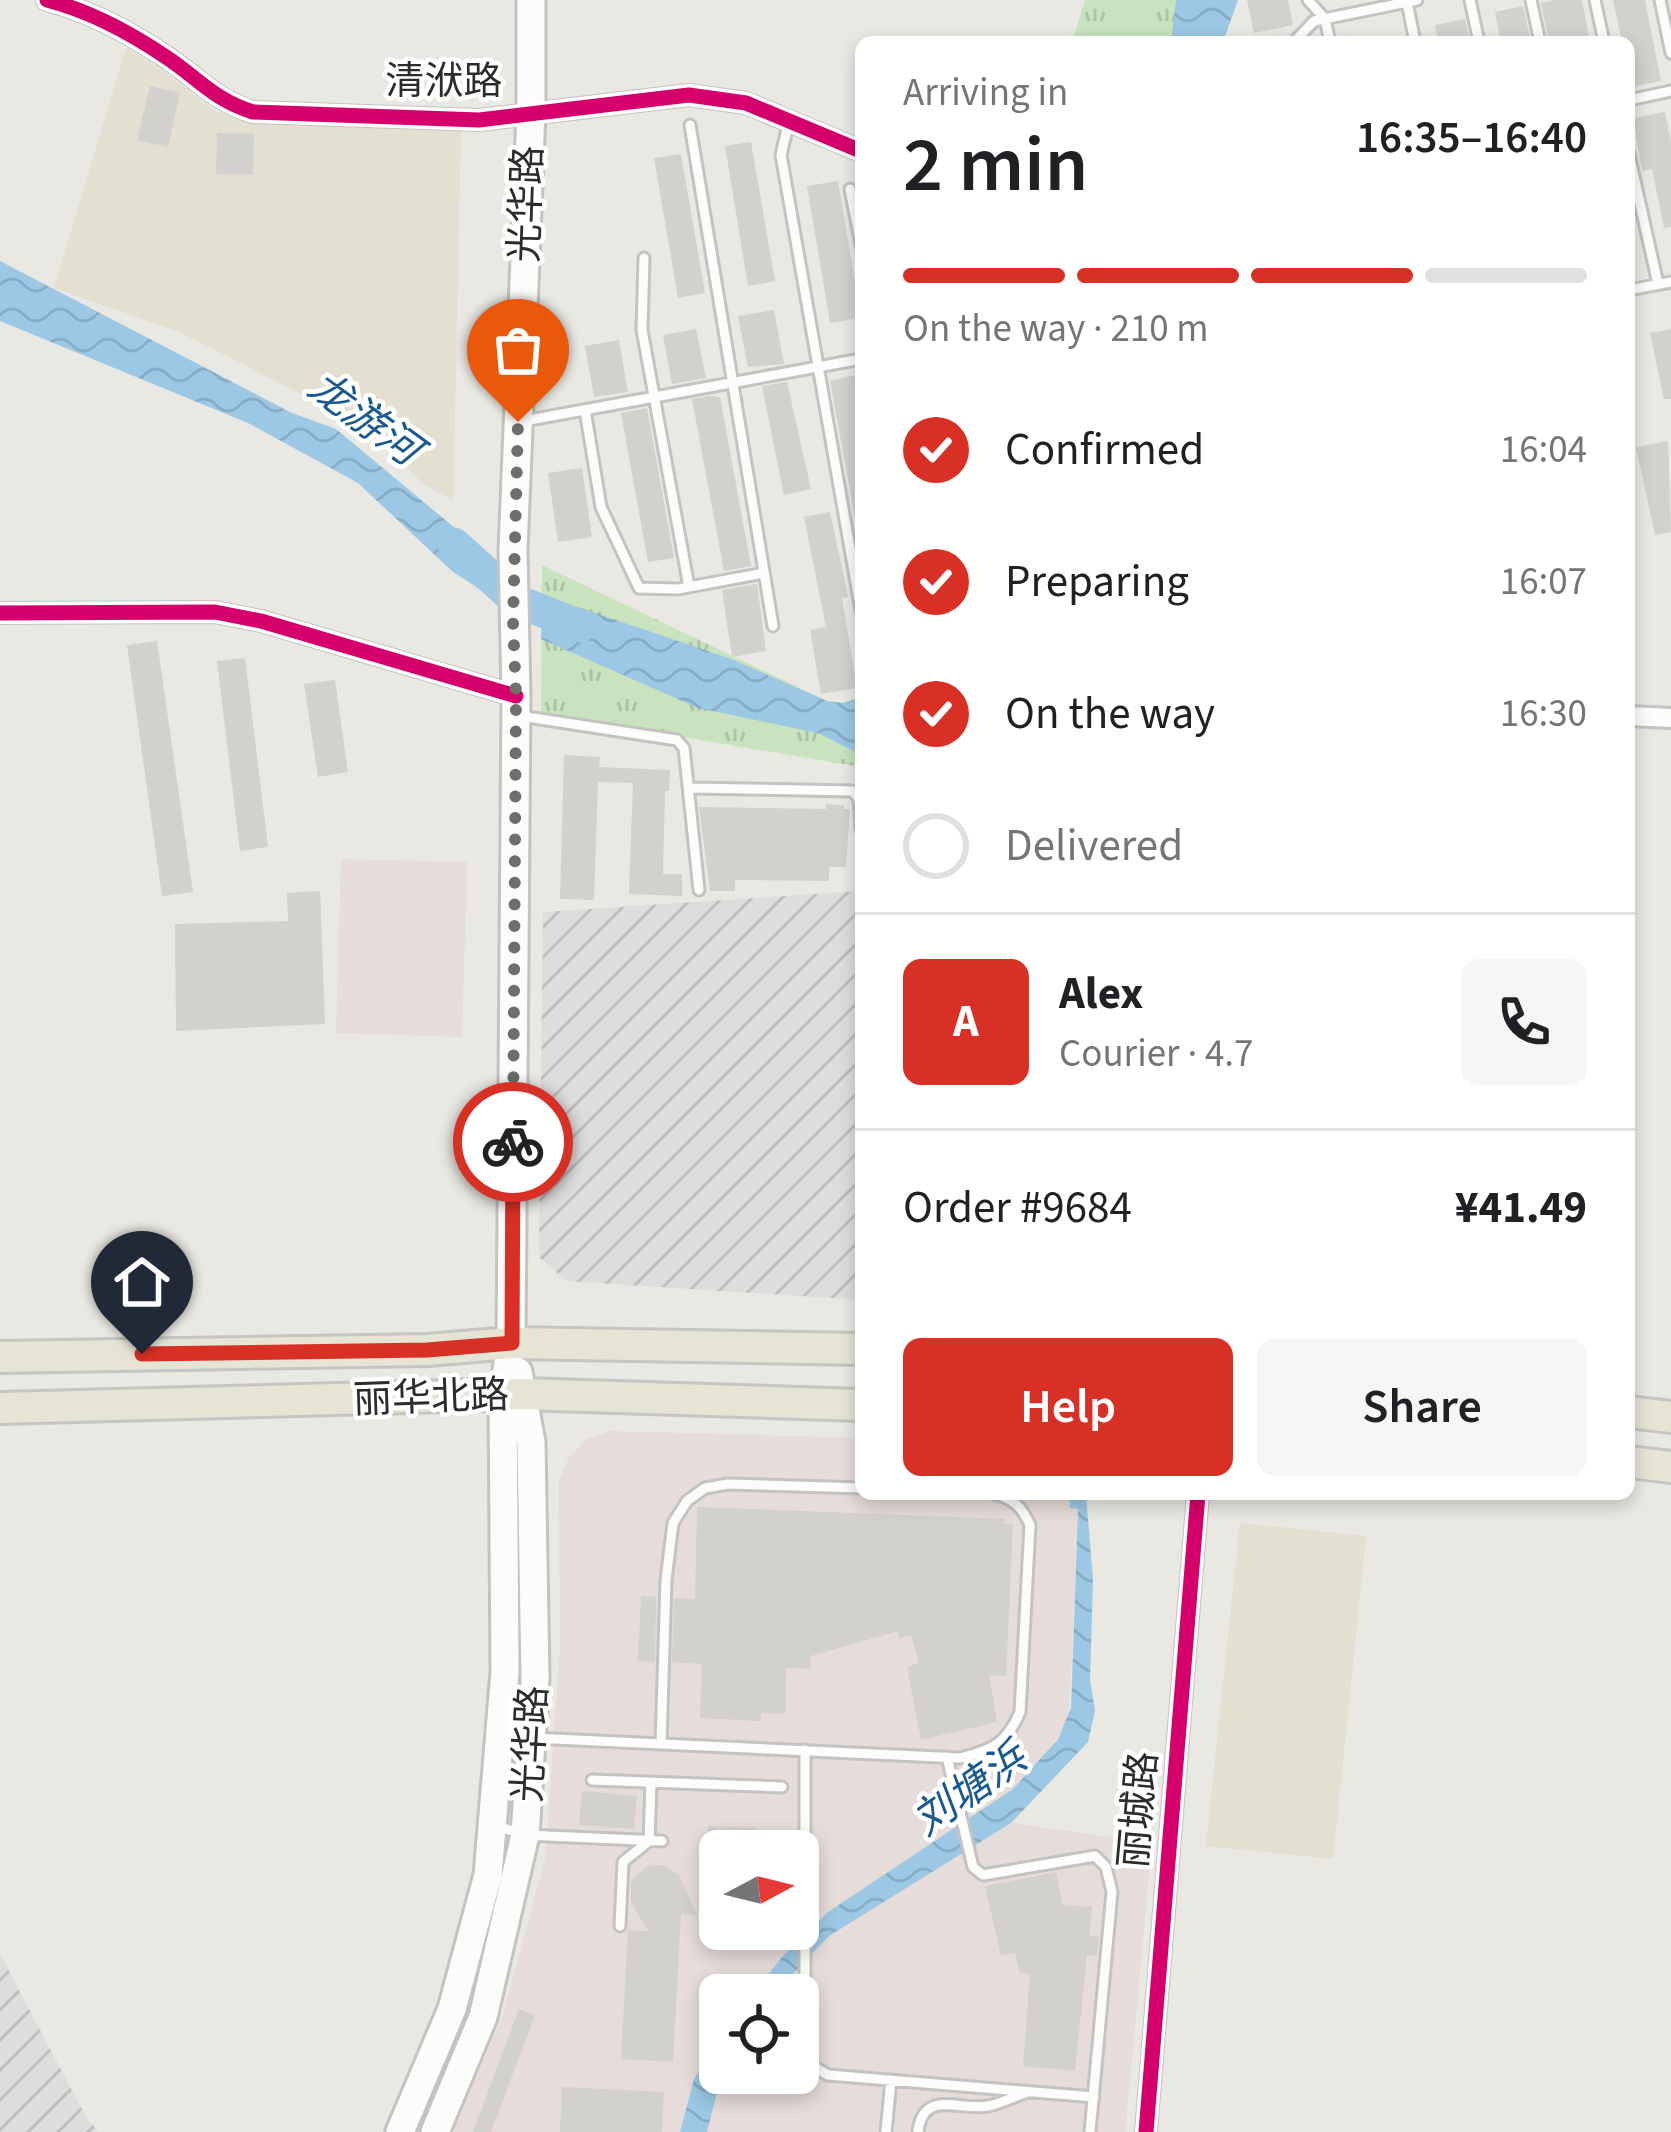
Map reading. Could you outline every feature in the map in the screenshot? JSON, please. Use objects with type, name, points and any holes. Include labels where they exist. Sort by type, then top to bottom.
[{"type":"main road","name":"光华路","points":[[400,2132],[452,2009],[488,1875],[505,1671],[513,1396],[513,550],[532,0]]},
{"type":"main road","name":"丽华北路","points":[[0,1357],[427,1350],[512,1343],[855,1349]]},
{"type":"main road","points":[[650,1398],[654,1345]]},
{"type":"main road","name":"光华路","points":[[435,2132],[483,2018],[525,1835],[533,1738],[531,1442],[513,1396]]},
{"type":"main road","name":"丽华北路","points":[[0,1408],[513,1396],[855,1405]]},
{"type":"main road","points":[[1635,1413],[1671,1417]]},
{"type":"main road","points":[[1635,1463],[1671,1467]]},
{"type":"street","name":"清洑路","points":[[47,0],[87,10],[168,58],[224,103],[253,112],[479,120],[689,95],[746,103],[855,148]]},
{"type":"street","points":[[0,613],[214,612],[261,621],[516,706]]},
{"type":"street","points":[[1635,716],[1671,718]]},
{"type":"street","name":"丽城路","points":[[1146,2132],[1198,1500]]},
{"type":"lane","points":[[1308,0],[1325,19],[1329,36]]},
{"type":"lane","points":[[1470,0],[1477,36]]},
{"type":"lane","points":[[1531,0],[1539,36]]},
{"type":"lane","points":[[1595,0],[1603,36]]},
{"type":"lane","points":[[1660,0],[1671,53]]},
{"type":"lane","points":[[1300,36],[1314,21],[1377,4],[1412,1],[1415,36]]},
{"type":"lane","points":[[1635,99],[1671,92]]},
{"type":"lane","points":[[789,121],[781,155],[855,577]]},
{"type":"lane","points":[[690,124],[773,626]]},
{"type":"lane","points":[[1635,181],[1658,284]]},
{"type":"lane","points":[[850,188],[855,214]]},
{"type":"lane","points":[[644,258],[642,330],[689,587]]},
{"type":"lane","points":[[1635,289],[1671,282]]},
{"type":"lane","points":[[518,422],[855,359]]},
{"type":"lane","points":[[585,410],[601,506],[640,588],[689,587],[764,573]]},
{"type":"lane","points":[[516,706],[677,740],[684,748],[700,890]]},
{"type":"lane","points":[[689,788],[855,793]]},
{"type":"lane","points":[[661,1744],[667,1580],[674,1523],[687,1501],[705,1488],[728,1484],[855,1488]]},
{"type":"lane","points":[[533,1738],[947,1757],[991,1751],[1010,1736],[1020,1712],[1030,1526],[1023,1509],[1012,1500]]},
{"type":"lane","points":[[805,1750],[805,2044],[811,2065],[828,2074],[1094,2096]]},
{"type":"lane","points":[[947,1757],[973,1867],[982,1875],[1095,1856],[1106,1867],[1112,1892],[1090,2132]]},
{"type":"lane","points":[[592,1780],[782,1787]]},
{"type":"lane","points":[[620,1926],[623,1862],[649,1840],[651,1783]]},
{"type":"lane","points":[[492,1825],[525,1835],[662,1841]]},
{"type":"lane","points":[[886,2132],[891,2080]]},
{"type":"lane","points":[[918,2131],[920,2118],[931,2106],[945,2102],[985,2107],[1030,2092]]},
{"type":"shaded area","points":[[126,48],[215,111],[254,123],[461,131],[453,501],[422,483],[368,428],[177,331],[54,288]]},
{"type":"shaded area","points":[[341,859],[467,862],[462,1037],[336,1033]]},
{"type":"shaded area","points":[[855,891],[855,1300],[566,1281],[539,1257],[543,912]]},
{"type":"shaded area","points":[[611,1431],[855,1438],[855,1500],[1069,1500],[1070,1508],[1078,1509],[1069,1719],[1041,1762],[1013,1789],[1011,1823],[1152,1843],[1125,2132],[707,2132],[717,2094],[819,2094],[819,1974],[790,1974],[789,1950],[769,1974],[699,1974],[699,2072],[680,2132],[452,2132],[502,2018],[545,1860],[560,1648],[559,1481],[569,1457],[586,1439]]},
{"type":"shaded area","points":[[1240,1523],[1366,1536],[1333,1859],[1206,1846]]},
{"type":"shaded area","points":[[0,1954],[87,2119],[99,2132],[0,2132]]},
{"type":"green space","points":[[1085,0],[1203,0],[1188,36],[1074,36]]},
{"type":"green space","points":[[542,565],[827,701],[855,699],[855,766],[541,713]]},
{"type":"water","points":[[1176,0],[1238,0],[1225,36],[1172,36]]},
{"type":"water","points":[[0,261],[292,413],[336,429],[486,554],[489,595],[453,572],[358,483],[248,423],[0,321]]},
{"type":"water","points":[[542,595],[734,660],[827,701],[855,699],[855,752],[818,733],[698,708],[541,639]]},
{"type":"water","points":[[1069,1500],[1086,1500],[1093,1580],[1090,1680],[1095,1711],[1088,1742],[1011,1823],[819,1947],[819,1921],[828,1912],[1013,1789],[1058,1739],[1071,1708],[1078,1509],[1070,1508]]},
{"type":"water","points":[[789,1950],[816,1950],[793,1974],[769,1974]]},
{"type":"water","points":[[699,2072],[699,2094],[717,2094],[707,2132],[680,2132]]},
{"type":"building","points":[[1247,0],[1288,0],[1293,25],[1254,33]]},
{"type":"building","points":[[1582,0],[1589,36],[1548,36],[1541,3]]},
{"type":"building","points":[[1613,0],[1645,0],[1661,81],[1635,86],[1635,36],[1621,36]]},
{"type":"building","points":[[1523,6],[1530,36],[1500,36],[1495,12]]},
{"type":"building","points":[[1465,19],[1469,36],[1437,36],[1435,25]]},
{"type":"building","points":[[150,86],[180,93],[168,147],[137,140]]},
{"type":"building","points":[[1665,112],[1671,142],[1671,227],[1664,228],[1652,169],[1642,171],[1635,118]]},
{"type":"building","points":[[217,133],[254,134],[253,175],[216,174]]},
{"type":"building","points":[[751,142],[775,281],[748,286],[725,146]]},
{"type":"building","points":[[681,154],[705,293],[678,298],[654,158]]},
{"type":"building","points":[[838,181],[855,282],[855,319],[830,323],[807,186]]},
{"type":"building","points":[[774,310],[784,364],[748,367],[738,316]]},
{"type":"building","points":[[696,329],[706,378],[672,384],[663,335]]},
{"type":"building","points":[[1671,329],[1671,399],[1664,399],[1650,333]]},
{"type":"building","points":[[619,340],[628,392],[594,397],[585,346]]},
{"type":"building","points":[[855,375],[855,519],[830,381]]},
{"type":"building","points":[[787,382],[811,489],[784,495],[762,386]]},
{"type":"building","points":[[720,397],[751,566],[724,571],[692,399]]},
{"type":"building","points":[[647,408],[674,558],[648,562],[621,413]]},
{"type":"building","points":[[1668,441],[1671,532],[1655,535],[1636,447]]},
{"type":"building","points":[[582,468],[592,537],[558,542],[548,473]]},
{"type":"building","points":[[830,512],[848,597],[842,598],[855,688],[821,694],[810,630],[826,627],[804,517]]},
{"type":"building","points":[[757,584],[766,651],[732,657],[722,590]]},
{"type":"building","points":[[157,641],[193,892],[162,896],[127,645]]},
{"type":"building","points":[[245,658],[268,847],[240,851],[217,661]]},
{"type":"building","points":[[335,680],[348,772],[318,777],[304,684]]},
{"type":"building","points":[[564,755],[600,757],[599,767],[670,770],[663,874],[682,874],[682,896],[629,894],[633,783],[598,782],[594,900],[560,899]]},
{"type":"building","points":[[826,804],[850,809],[846,867],[829,867],[829,881],[735,880],[735,891],[710,891],[699,807],[826,809]]},
{"type":"building","points":[[320,891],[325,1024],[176,1031],[175,924],[288,921],[287,893]]},
{"type":"building","points":[[697,1507],[1005,1519],[1004,1524],[1013,1524],[1006,1676],[989,1675],[997,1722],[921,1740],[907,1667],[919,1663],[911,1635],[899,1638],[898,1631],[811,1656],[810,1669],[786,1668],[785,1714],[761,1713],[761,1721],[700,1718],[702,1664],[672,1662],[674,1598],[695,1599]]},
{"type":"building","points":[[641,1596],[656,1597],[655,1662],[638,1661]]},
{"type":"building","points":[[582,1791],[637,1796],[634,1829],[579,1825]]},
{"type":"building","points":[[708,1826],[758,1828],[758,1830],[708,1830]]},
{"type":"building","points":[[664,1865],[679,1875],[697,1915],[681,1914],[673,2062],[621,2059],[628,1930],[648,1931],[631,1902],[631,1881],[647,1866]]},
{"type":"building","points":[[1056,1872],[1063,1905],[1092,1907],[1089,1936],[1099,1937],[1097,1956],[1087,1955],[1075,2071],[1023,2066],[1030,1974],[1020,1973],[1015,1953],[1001,1956],[985,1886]]},
{"type":"building","points":[[519,2009],[535,2015],[491,2132],[473,2132]]},
{"type":"building","points":[[562,2087],[664,2092],[662,2132],[560,2132]]},
{"type":"waterway","name":"龙游河","points":[[454,544],[517,601],[580,626]]},
{"type":"cycle path","points":[[47,0],[123,31],[217,95],[253,112],[479,120],[689,95],[746,103],[855,148]]},
{"type":"cycle path","points":[[0,613],[215,612],[261,621],[516,696]]},
{"type":"cycle path","points":[[1146,2132],[1198,1500]]},
{"type":"way so far","points":[[513,1142],[513,550],[518,422]]},
{"type":"route","points":[[142,1354],[427,1350],[512,1343],[513,1142]]},
{"type":"water label","name":"刘塘浜","points":[[970,1790]]}]
